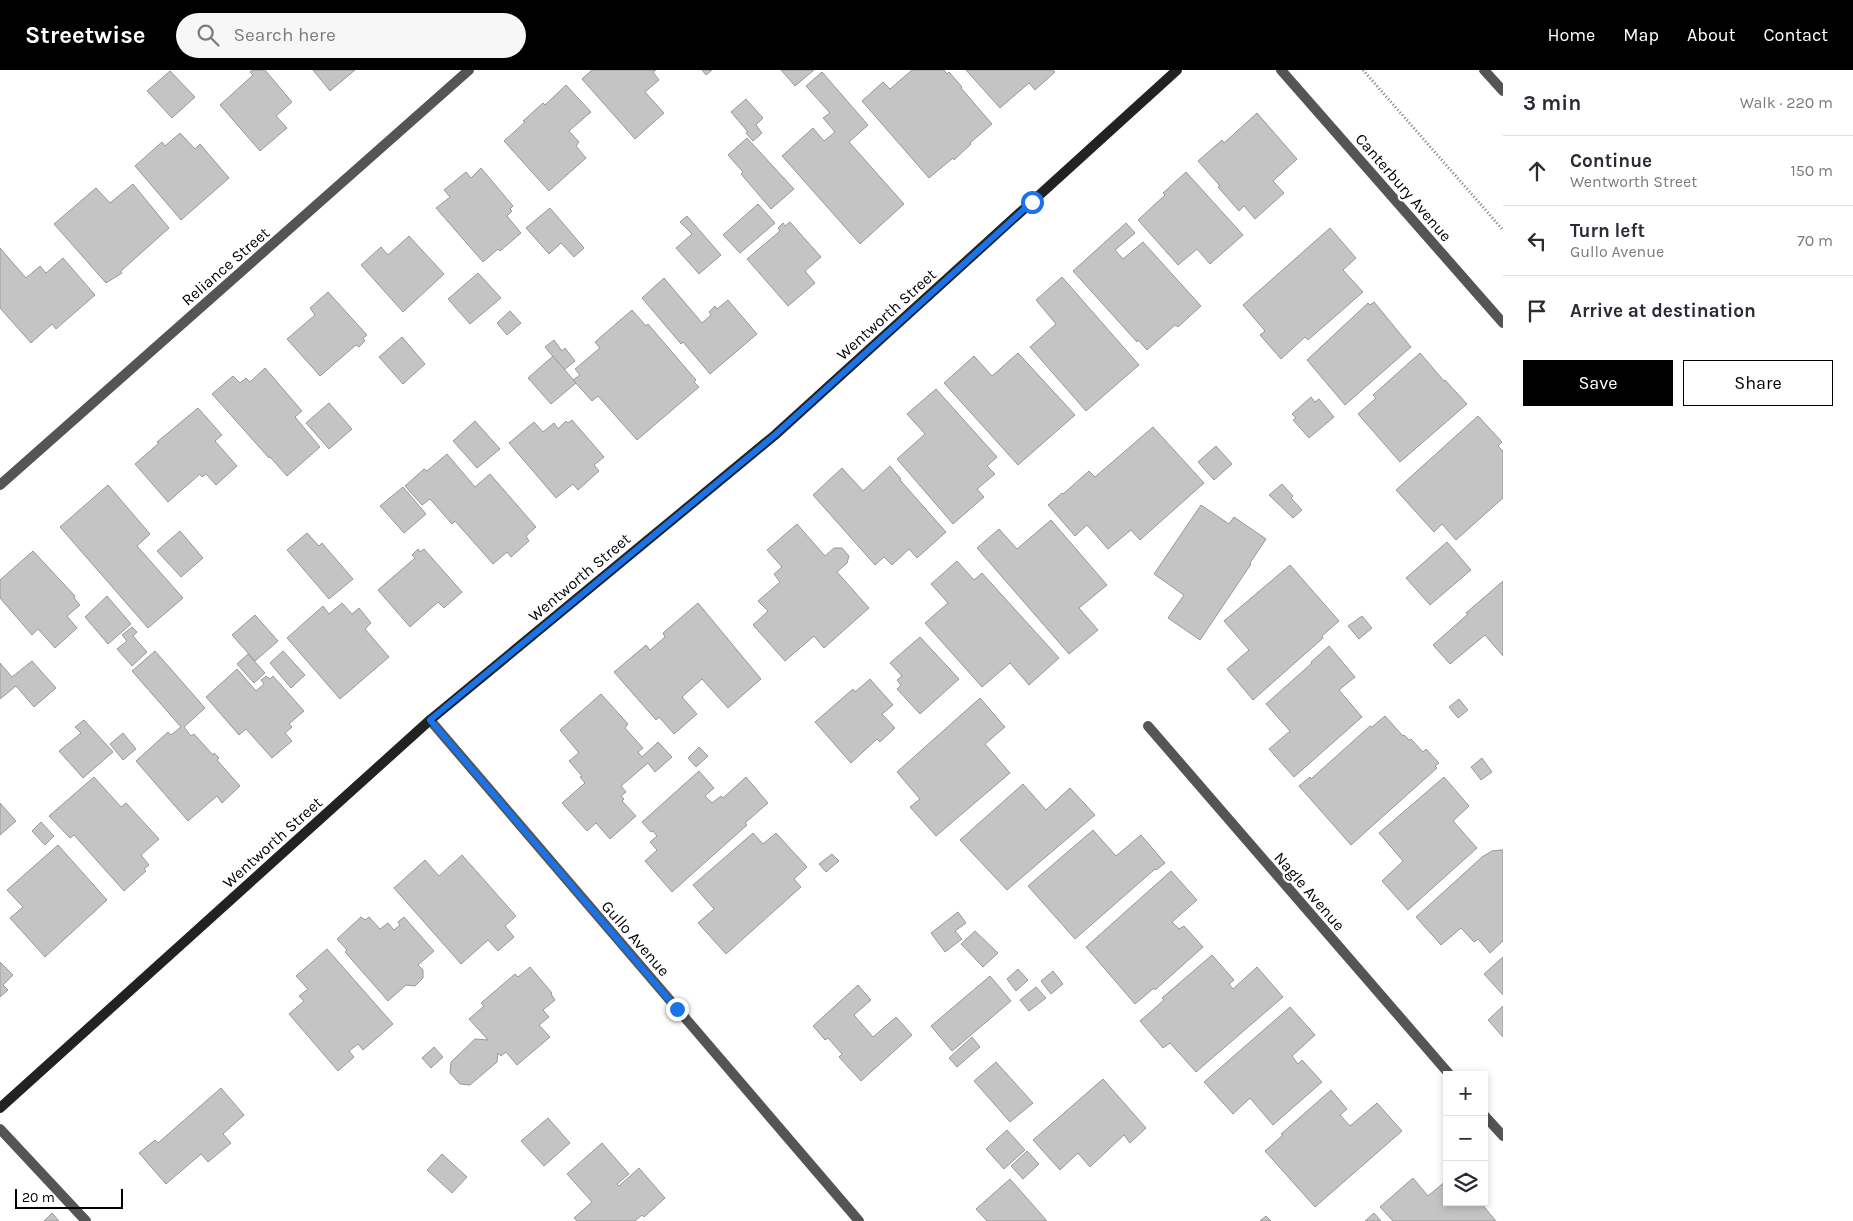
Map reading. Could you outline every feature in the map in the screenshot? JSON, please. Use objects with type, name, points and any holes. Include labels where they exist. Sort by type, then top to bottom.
[{"type":"street","name":"Reliance Street","points":[[0,485],[469,70]]},
{"type":"street","name":"Wentworth Street","points":[[0,1108],[430,720],[775,435],[1177,70]]},
{"type":"street","name":"Canterbury Avenue","points":[[1282,70],[1503,323]]},
{"type":"street","points":[[1484,70],[1503,91]]},
{"type":"street","name":"Gullo Avenue","points":[[430,720],[859,1221]]},
{"type":"street","name":"Nagle Avenue","points":[[1148,726],[1447,1071]]},
{"type":"street","points":[[1485,1116],[1503,1136]]},
{"type":"street","points":[[0,1129],[86,1221]]},
{"type":"path","points":[[1363,70],[1503,230]]},
{"type":"building","points":[[253,70],[265,70],[292,102],[276,116],[287,128],[260,151],[220,105],[253,75],[250,72]]},
{"type":"building","points":[[313,70],[355,70],[330,91]]},
{"type":"building","points":[[592,70],[656,70],[653,72],[659,80],[645,92],[664,113],[635,139],[582,79]]},
{"type":"building","points":[[702,70],[712,70],[706,75]]},
{"type":"building","points":[[781,70],[814,70],[795,86]]},
{"type":"building","points":[[912,70],[944,70],[947,74],[949,72],[992,124],[954,160],[953,158],[929,178],[862,101],[883,82],[890,89]]},
{"type":"building","points":[[966,70],[1053,70],[1055,72],[1035,90],[1029,83],[1000,108]]},
{"type":"building","points":[[170,71],[195,97],[172,118],[147,91]]},
{"type":"building","points":[[822,72],[868,125],[849,142],[904,204],[860,244],[782,156],[813,128],[824,141],[835,132],[823,118],[830,113],[806,86]]},
{"type":"building","points":[[566,85],[591,112],[569,131],[579,142],[576,146],[586,158],[549,191],[504,141],[525,122],[523,121],[543,103],[545,105]]},
{"type":"building","points":[[746,99],[763,118],[756,125],[762,133],[753,141],[731,112]]},
{"type":"building","points":[[1257,113],[1297,159],[1273,181],[1284,193],[1255,219],[1244,206],[1239,211],[1198,161],[1222,140],[1224,143]]},
{"type":"building","points":[[180,133],[195,149],[200,144],[229,178],[181,220],[135,166],[162,142],[165,146]]},
{"type":"building","points":[[747,138],[794,189],[771,209],[741,174],[743,172],[728,155]]},
{"type":"building","points":[[481,168],[513,206],[510,209],[512,211],[507,216],[521,233],[500,251],[498,249],[483,262],[436,208],[450,197],[444,190],[466,172],[471,178]]},
{"type":"building","points":[[1186,172],[1243,235],[1210,264],[1197,249],[1178,265],[1138,220]]},
{"type":"building","points":[[133,184],[169,228],[121,271],[122,273],[106,283],[54,224],[96,188],[110,203]]},
{"type":"building","points":[[758,204],[775,223],[740,253],[723,235]]},
{"type":"building","points":[[550,208],[584,248],[574,257],[561,243],[549,254],[526,228]]},
{"type":"building","points":[[687,216],[721,255],[699,274],[676,248],[692,234],[680,222]]},
{"type":"building","points":[[790,222],[821,257],[805,271],[815,283],[788,306],[747,259],[780,231],[778,228],[783,223],[785,226]]},
{"type":"building","points":[[1126,223],[1135,233],[1115,250],[1123,259],[1143,242],[1201,306],[1178,327],[1175,325],[1147,350],[1138,340],[1137,342],[1073,271]]},
{"type":"building","points":[[1330,228],[1356,258],[1343,270],[1363,292],[1308,340],[1305,337],[1281,359],[1260,335],[1265,331],[1243,305]]},
{"type":"building","points":[[409,236],[444,274],[403,312],[361,265],[381,247],[388,255]]},
{"type":"building","points":[[0,248],[26,278],[40,266],[46,273],[63,258],[95,295],[56,329],[52,324],[31,343],[0,308]]},
{"type":"building","points":[[478,273],[501,298],[470,324],[448,299]]},
{"type":"building","points":[[1062,277],[1139,365],[1086,411],[1030,347],[1056,324],[1036,300]]},
{"type":"building","points":[[664,278],[702,323],[711,315],[709,312],[715,306],[717,309],[728,300],[757,334],[710,374],[683,342],[681,344],[642,298]]},
{"type":"building","points":[[328,292],[367,335],[363,338],[365,341],[359,347],[356,345],[320,376],[287,339],[315,315],[310,308]]},
{"type":"building","points":[[1374,302],[1411,347],[1345,405],[1307,360],[1368,303],[1370,305]]},
{"type":"building","points":[[632,310],[646,326],[648,324],[696,380],[694,382],[699,387],[637,440],[598,396],[592,401],[573,380],[580,375],[575,369],[600,348],[595,342]]},
{"type":"building","points":[[510,311],[521,323],[507,335],[497,323]]},
{"type":"building","points":[[402,337],[425,364],[403,384],[379,357]]},
{"type":"building","points":[[554,340],[562,351],[565,348],[575,361],[564,370],[545,347]]},
{"type":"building","points":[[1018,353],[1075,415],[1018,465],[944,383],[974,356],[992,376]]},
{"type":"building","points":[[1420,353],[1467,404],[1400,462],[1358,414],[1376,398],[1373,395]]},
{"type":"building","points":[[553,356],[576,383],[551,404],[528,378]]},
{"type":"building","points":[[265,368],[302,411],[295,417],[320,447],[287,476],[212,394],[233,376],[240,383],[246,378],[250,382]]},
{"type":"building","points":[[936,389],[997,457],[987,466],[995,474],[977,489],[984,497],[953,524],[897,459],[925,434],[907,414]]},
{"type":"building","points":[[1311,397],[1315,402],[1319,399],[1334,417],[1309,438],[1293,420],[1296,418],[1292,414]]},
{"type":"building","points":[[329,403],[352,429],[329,449],[306,423]]},
{"type":"building","points":[[198,408],[222,435],[215,441],[237,466],[216,485],[206,474],[202,477],[200,474],[168,502],[135,464],[159,443],[157,442]]},
{"type":"building","points":[[1478,416],[1502,442],[1498,446],[1503,451],[1503,498],[1456,540],[1442,524],[1434,532],[1396,490]]},
{"type":"building","points":[[572,420],[604,457],[594,465],[599,471],[578,490],[573,484],[556,498],[509,443],[534,422],[543,432],[554,423],[558,429],[566,421],[568,423]]},
{"type":"building","points":[[475,421],[500,449],[477,468],[453,441]]},
{"type":"building","points":[[1153,427],[1204,483],[1140,540],[1131,530],[1108,549],[1087,525],[1075,536],[1048,505],[1089,471],[1095,477]]},
{"type":"building","points":[[1216,446],[1232,464],[1214,480],[1198,462]]},
{"type":"building","points":[[447,454],[475,487],[490,474],[536,527],[526,536],[529,541],[511,557],[507,552],[493,564],[455,521],[452,524],[430,499],[422,505],[405,486],[424,469],[427,471]]},
{"type":"building","points":[[890,466],[946,532],[917,558],[909,549],[892,565],[884,557],[875,565],[813,495],[842,468],[863,491]]},
{"type":"building","points":[[1282,484],[1302,510],[1293,518],[1269,495]]},
{"type":"building","points":[[108,485],[150,534],[137,546],[183,598],[148,628],[60,527]]},
{"type":"building","points":[[403,487],[426,514],[404,533],[380,506]]},
{"type":"building","points":[[1201,505],[1229,524],[1234,517],[1266,539],[1200,640],[1168,618],[1184,595],[1154,574]]},
{"type":"building","points":[[1051,520],[1107,585],[1079,608],[1098,630],[1069,654],[977,548],[999,529],[1017,549]]},
{"type":"building","points":[[797,524],[825,556],[834,548],[842,548],[849,556],[847,563],[837,572],[869,608],[824,648],[814,636],[785,661],[753,625],[768,611],[758,601],[780,582],[774,574],[782,567],[767,550]]},
{"type":"building","points":[[180,531],[203,558],[181,577],[157,551]]},
{"type":"building","points":[[307,533],[319,546],[322,543],[353,579],[329,599],[287,550]]},
{"type":"building","points":[[1447,542],[1471,570],[1430,605],[1406,578]]},
{"type":"building","points":[[418,549],[420,552],[424,549],[462,592],[444,608],[438,602],[410,627],[378,590],[415,558],[412,555]]},
{"type":"building","points":[[33,551],[75,596],[74,598],[80,605],[67,616],[77,628],[55,648],[38,629],[32,635],[0,598],[0,580]]},
{"type":"building","points":[[957,561],[974,580],[982,573],[1059,658],[1029,685],[1010,663],[982,687],[925,623],[948,603],[931,584]]},
{"type":"building","points":[[1290,565],[1339,621],[1322,636],[1323,638],[1253,700],[1227,669],[1249,650],[1224,621]]},
{"type":"building","points":[[1503,581],[1503,656],[1485,635],[1450,664],[1433,645]]},
{"type":"building","points":[[107,596],[131,624],[108,644],[85,617]]},
{"type":"building","points":[[342,603],[352,614],[359,608],[371,623],[365,629],[389,657],[340,699],[287,638],[323,606],[329,614]]},
{"type":"building","points":[[698,603],[761,679],[728,708],[702,679],[682,697],[697,714],[674,734],[659,717],[656,720],[614,672],[646,645],[650,650],[665,637],[663,633]]},
{"type":"building","points":[[255,615],[278,641],[255,661],[232,635]]},
{"type":"building","points":[[1362,616],[1372,628],[1359,639],[1348,626]]},
{"type":"building","points":[[132,627],[137,632],[133,636],[147,652],[132,666],[117,649],[127,641],[122,635]]},
{"type":"building","points":[[920,637],[959,679],[920,714],[897,689],[901,685],[897,680],[902,676],[890,663]]},
{"type":"building","points":[[1329,646],[1355,677],[1339,690],[1362,717],[1294,777],[1269,749],[1290,731],[1266,704]]},
{"type":"building","points":[[155,651],[205,708],[184,727],[191,736],[194,734],[213,755],[214,753],[219,758],[217,760],[240,786],[222,803],[217,796],[188,821],[136,761],[168,732],[171,735],[181,727],[132,671]]},
{"type":"building","points":[[283,651],[305,675],[291,688],[270,663]]},
{"type":"building","points":[[248,654],[265,673],[254,683],[237,664]]},
{"type":"building","points":[[32,661],[56,688],[34,707],[16,686],[0,699],[0,663],[12,677]]},
{"type":"building","points":[[237,669],[256,691],[264,684],[261,680],[266,676],[270,679],[273,676],[304,711],[289,724],[292,727],[285,733],[292,741],[272,758],[246,729],[239,735],[206,697]]},
{"type":"building","points":[[870,679],[893,705],[882,714],[895,728],[880,742],[877,739],[851,763],[815,722],[853,689],[855,692]]},
{"type":"building","points":[[601,694],[628,724],[625,728],[643,748],[638,752],[642,757],[658,742],[672,757],[655,772],[648,763],[621,786],[626,792],[621,796],[624,799],[622,801],[636,816],[610,839],[596,823],[587,831],[562,803],[585,783],[580,777],[582,776],[569,761],[579,753],[560,730]]},
{"type":"building","points":[[980,698],[1005,727],[985,744],[1010,773],[936,836],[910,807],[920,799],[897,772]]},
{"type":"building","points":[[1459,699],[1468,710],[1458,718],[1449,707]]},
{"type":"building","points":[[1385,716],[1403,736],[1409,740],[1411,739],[1423,752],[1426,749],[1439,763],[1435,766],[1437,768],[1351,845],[1299,786],[1310,777],[1311,779],[1370,726],[1372,727]]},
{"type":"building","points":[[84,720],[113,752],[83,778],[59,751],[81,733],[75,727]]},
{"type":"building","points":[[123,733],[136,749],[123,760],[110,744]]},
{"type":"building","points":[[699,747],[708,756],[696,767],[688,758]]},
{"type":"building","points":[[1482,758],[1492,772],[1481,780],[1471,767]]},
{"type":"building","points":[[699,771],[714,788],[705,796],[712,803],[721,796],[723,798],[746,777],[768,803],[745,823],[747,825],[672,892],[645,861],[657,850],[650,842],[657,836],[642,822]]},
{"type":"building","points":[[94,777],[121,807],[126,803],[159,839],[141,855],[149,865],[144,869],[146,871],[124,891],[74,835],[70,838],[49,816]]},
{"type":"building","points":[[1444,777],[1469,806],[1453,821],[1477,848],[1408,910],[1382,881],[1403,861],[1379,833]]},
{"type":"building","points":[[1023,784],[1046,810],[1070,788],[1095,815],[1007,890],[960,840]]},
{"type":"building","points":[[0,803],[16,821],[0,835]]},
{"type":"building","points":[[41,822],[54,836],[45,845],[32,831]]},
{"type":"building","points":[[1093,830],[1116,856],[1141,835],[1165,863],[1155,869],[1075,939],[1028,886]]},
{"type":"building","points":[[753,833],[763,844],[776,833],[807,867],[794,879],[801,887],[726,954],[698,923],[714,909],[693,885]]},
{"type":"building","points":[[58,845],[107,900],[45,957],[10,918],[23,907],[7,890]]},
{"type":"building","points":[[1503,850],[1503,941],[1490,953],[1478,939],[1474,942],[1461,928],[1441,945],[1416,917],[1482,857],[1492,851]]},
{"type":"building","points":[[832,854],[839,861],[826,872],[819,864]]},
{"type":"building","points":[[462,855],[516,916],[505,926],[514,937],[498,951],[488,940],[461,964],[394,888],[425,860],[439,876]]},
{"type":"building","points":[[1171,871],[1197,900],[1172,922],[1179,929],[1184,926],[1203,947],[1155,990],[1154,988],[1135,1004],[1086,947]]},
{"type":"building","points":[[958,912],[966,923],[955,931],[962,939],[945,952],[931,933]]},
{"type":"building","points":[[361,917],[365,920],[369,917],[380,929],[388,923],[394,930],[400,925],[398,922],[404,917],[434,951],[418,965],[423,970],[423,978],[415,986],[406,985],[388,1001],[345,952],[347,950],[337,939]]},
{"type":"building","points":[[975,931],[998,953],[983,967],[961,944]]},
{"type":"building","points":[[327,949],[393,1024],[363,1050],[358,1044],[349,1051],[354,1057],[338,1071],[289,1014],[304,1001],[299,996],[308,989],[296,976]]},
{"type":"building","points":[[1212,955],[1234,980],[1229,984],[1233,989],[1257,967],[1283,997],[1196,1072],[1170,1043],[1163,1048],[1140,1021],[1164,1000],[1162,998]]},
{"type":"building","points":[[1503,957],[1503,995],[1484,974]]},
{"type":"building","points":[[0,962],[13,975],[3,985],[8,990],[0,997]]},
{"type":"building","points":[[530,967],[552,993],[555,1000],[543,1010],[549,1017],[539,1025],[550,1037],[517,1065],[506,1052],[501,1056],[498,1053],[497,1062],[470,1085],[460,1084],[450,1073],[451,1062],[475,1039],[488,1040],[469,1019],[484,1006],[481,1003],[515,974],[518,977]]},
{"type":"building","points":[[1018,969],[1028,980],[1016,991],[1007,979]]},
{"type":"building","points":[[1053,971],[1063,984],[1051,994],[1041,981]]},
{"type":"building","points":[[990,976],[1011,1001],[952,1051],[931,1026]]},
{"type":"building","points":[[858,985],[871,1000],[854,1015],[873,1037],[896,1017],[912,1035],[861,1081],[839,1057],[842,1054],[828,1038],[825,1040],[813,1026]]},
{"type":"building","points":[[1036,987],[1046,998],[1029,1011],[1020,1000]]},
{"type":"building","points":[[1503,1006],[1503,1037],[1488,1020]]},
{"type":"building","points":[[1290,1007],[1315,1035],[1292,1056],[1298,1064],[1302,1060],[1322,1082],[1273,1125],[1250,1098],[1233,1114],[1204,1082]]},
{"type":"building","points":[[972,1037],[980,1047],[957,1067],[949,1058]]},
{"type":"building","points":[[434,1047],[443,1057],[431,1068],[422,1058]]},
{"type":"building","points":[[996,1062],[1033,1103],[1010,1122],[974,1081]]},
{"type":"building","points":[[1103,1079],[1146,1128],[1130,1143],[1124,1135],[1090,1167],[1078,1153],[1060,1170],[1033,1140]]},
{"type":"building","points":[[221,1088],[244,1115],[223,1134],[231,1143],[208,1162],[201,1154],[166,1184],[139,1153],[155,1140],[158,1143]]},
{"type":"building","points":[[1331,1090],[1347,1109],[1340,1115],[1350,1126],[1377,1103],[1402,1131],[1315,1207],[1265,1151],[1283,1135],[1281,1134]]},
{"type":"building","points":[[548,1118],[570,1143],[544,1166],[521,1141]]},
{"type":"building","points":[[1007,1130],[1025,1150],[1004,1169],[986,1149]]},
{"type":"building","points":[[602,1143],[629,1174],[617,1184],[619,1186],[639,1168],[665,1198],[644,1217],[642,1215],[635,1221],[577,1221],[574,1218],[592,1202],[567,1174]]},
{"type":"building","points":[[1027,1151],[1039,1164],[1023,1179],[1011,1166]]},
{"type":"building","points":[[442,1154],[467,1177],[452,1193],[427,1170]]},
{"type":"building","points":[[1413,1178],[1428,1196],[1443,1183],[1443,1206],[1483,1206],[1496,1221],[1393,1221],[1380,1207]]},
{"type":"building","points":[[1010,1179],[1047,1221],[987,1221],[976,1209]]},
{"type":"building","points":[[52,1213],[59,1221],[44,1221]]},
{"type":"building","points":[[1374,1213],[1381,1221],[1365,1221]]},
{"type":"building","points":[[1266,1216],[1271,1221],[1260,1221]]},
{"type":"route","points":[[677,1009],[430,720],[775,435],[1032,202]]}]
